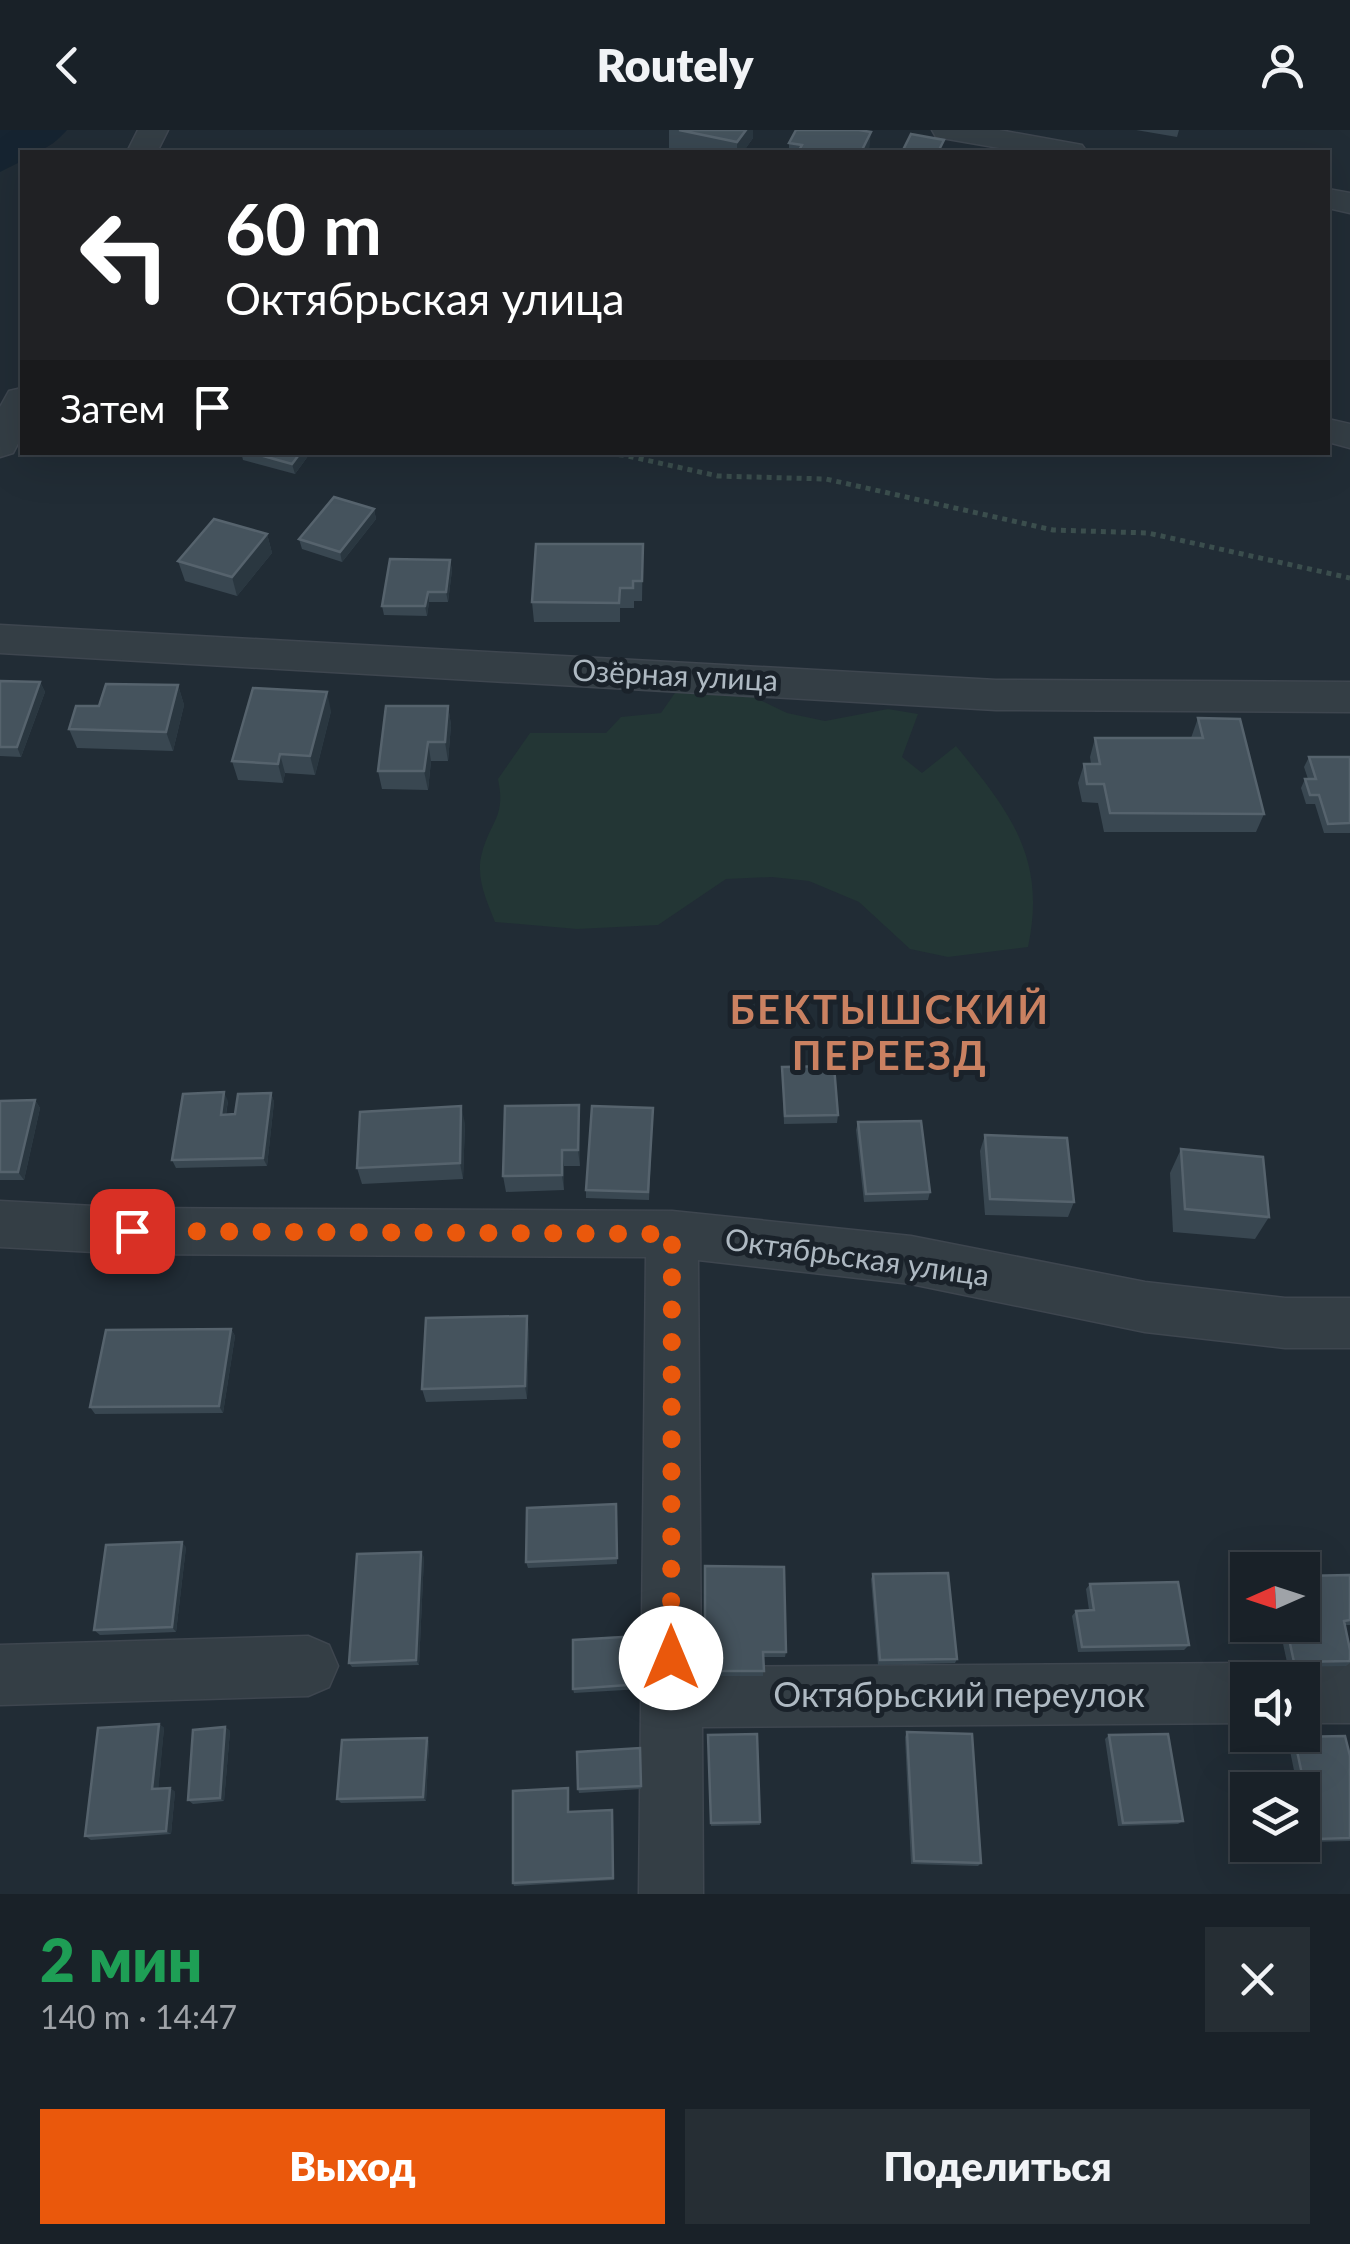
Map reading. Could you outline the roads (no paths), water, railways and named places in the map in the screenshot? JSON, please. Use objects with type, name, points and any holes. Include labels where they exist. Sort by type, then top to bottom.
[{"type":"street","points":[[947,130],[1060,150]]},
{"type":"street","points":[[0,446],[20,403]]},
{"type":"street","name":"Озёрная улица","points":[[0,639],[996,695],[1350,697]]},
{"type":"street","name":"Октябрьская улица","points":[[0,1224],[132,1231],[672,1234],[911,1260],[1146,1307],[1285,1323],[1350,1323]]},
{"type":"street","points":[[671,1894],[672,1234]]},
{"type":"street","points":[[0,1676],[308,1666]]},
{"type":"street","name":"Октябрьский переулок","points":[[671,1697],[1230,1693]]},
{"type":"street","points":[[1320,1693],[1350,1693]]},
{"type":"water","points":[[0,130],[67,130],[47,147],[20,150],[20,162],[0,172]]},
{"type":"district","name":"БЕКТЫШСКИЙ ПЕРЕЕЗД","points":[[890,1033]]}]
